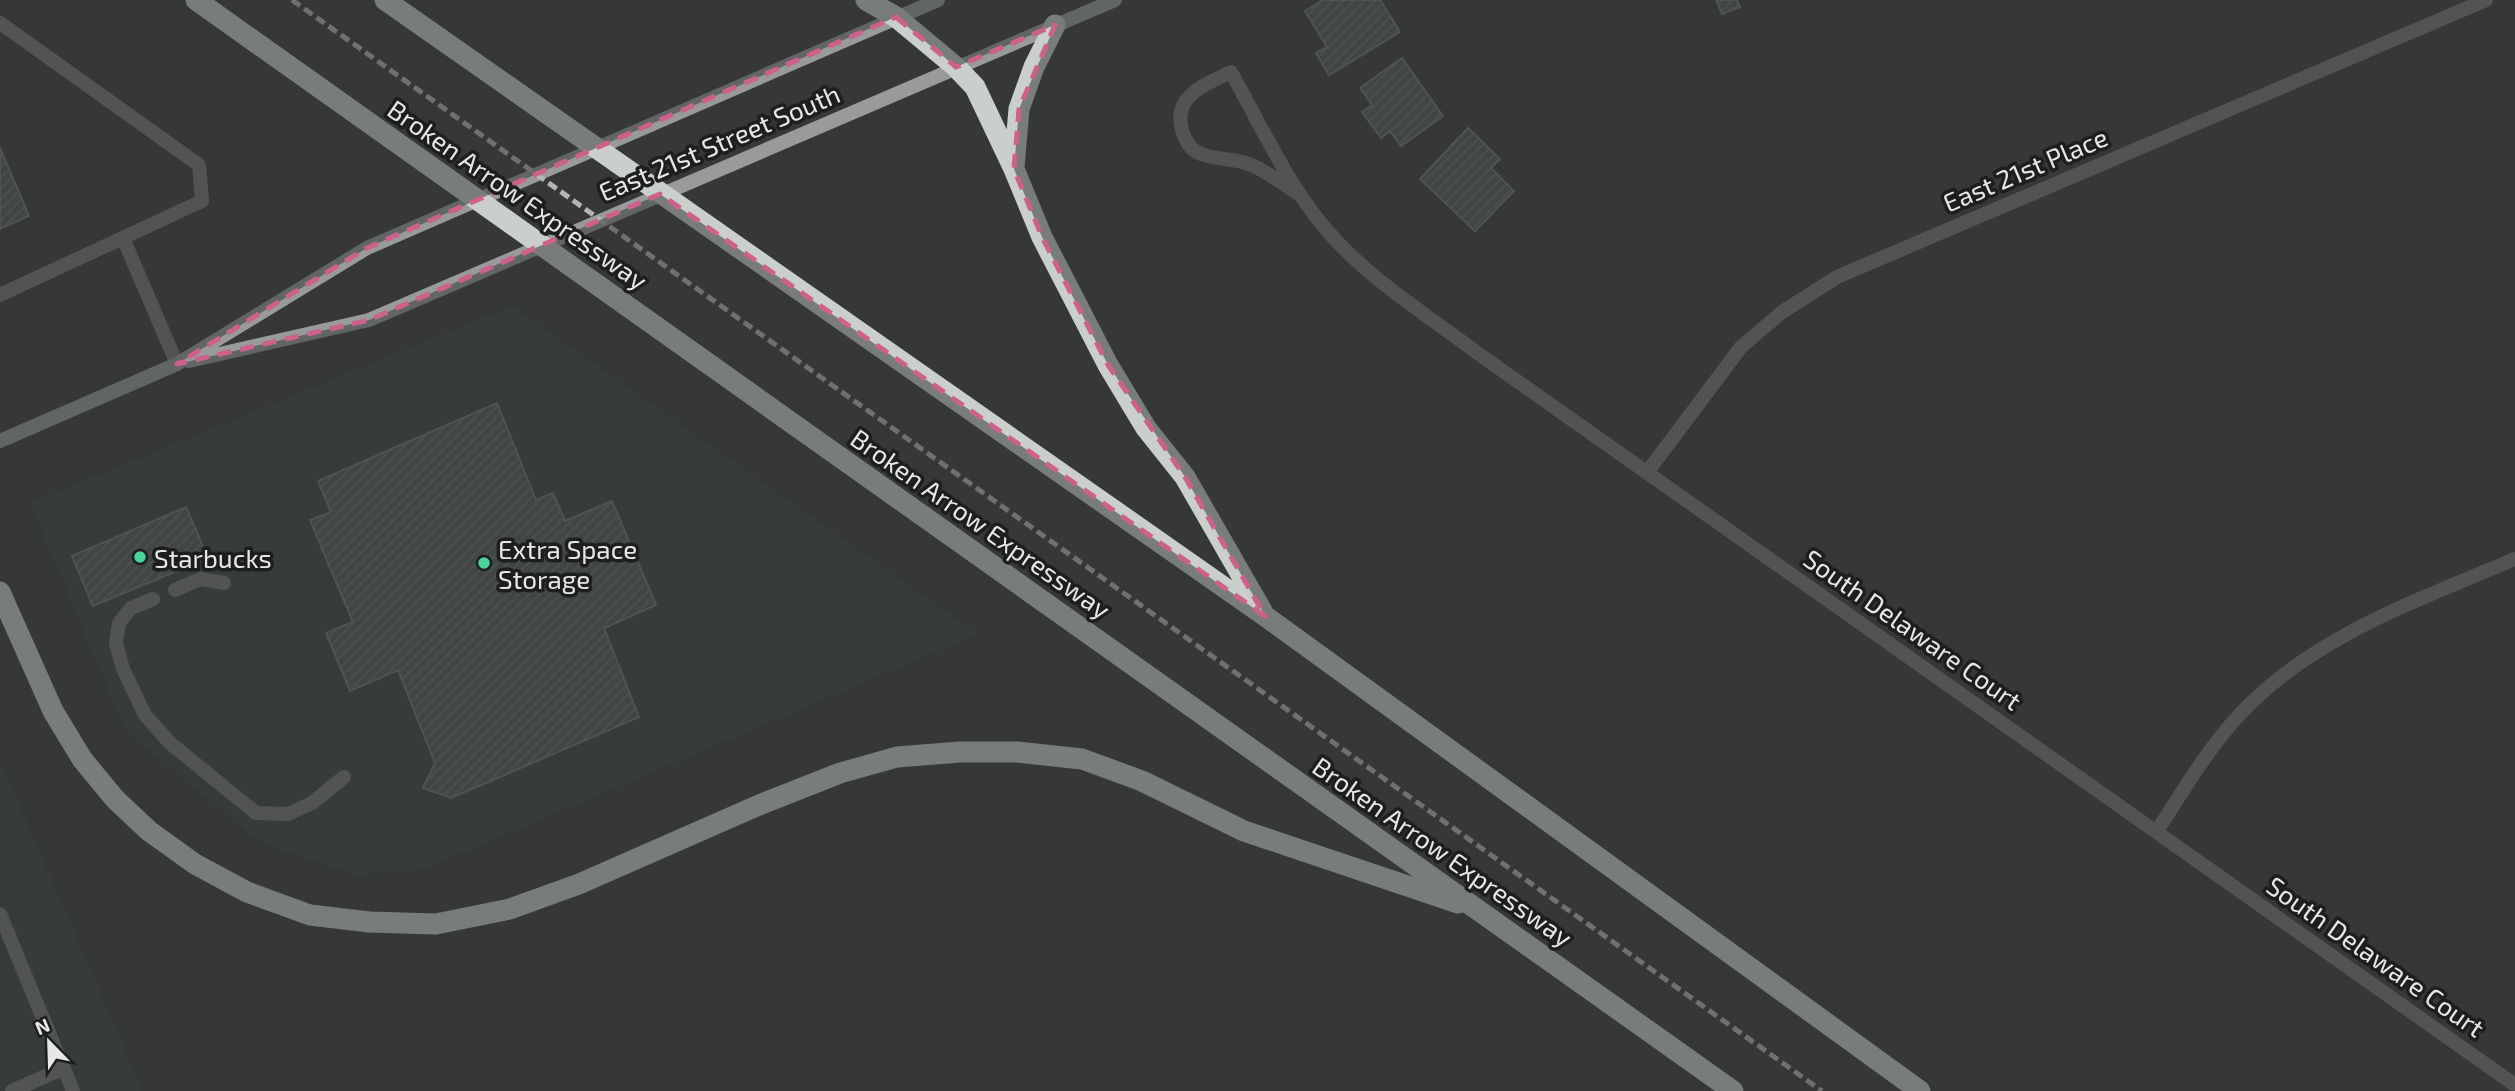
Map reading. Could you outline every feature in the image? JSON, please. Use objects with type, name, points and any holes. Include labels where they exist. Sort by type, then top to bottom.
[{"type":"highway","name":"Broken Arrow Expressway","points":[[196,0],[1732,1091]]},
{"type":"highway","points":[[385,0],[1265,616],[1920,1091]]},
{"type":"highway","points":[[866,0],[896,17],[956,67],[975,88],[1014,169],[1042,237],[1108,365],[1146,428],[1185,477],[1265,616]]},
{"type":"highway","points":[[1014,169],[1019,109],[1034,67],[1055,25]]},
{"type":"highway","points":[[0,592],[53,711],[82,759],[115,799],[149,831],[195,864],[247,892],[310,915],[369,922],[436,924],[510,909],[579,884],[759,805],[840,773],[897,757],[960,752],[1006,752],[1082,759],[1142,781],[1244,831],[1479,910]]},
{"type":"main road","name":"East 21st Street South","points":[[0,441],[177,364],[367,248],[938,0]]},
{"type":"main road","name":"East 21st Street South","points":[[177,364],[369,320],[1115,0]]},
{"type":"street","name":"East 21st Place","points":[[1647,471],[1741,347],[1782,312],[1837,277],[2486,0]]},
{"type":"street","points":[[0,23],[198,165],[202,201],[0,295]]},
{"type":"street","name":"South Delaware Court","points":[[1300,195],[1254,166],[1233,158],[1195,152],[1184,138],[1180,122],[1181,107],[1195,90],[1231,72],[1300,195],[1324,227],[1353,258],[1394,291],[1476,352],[2515,1085]]},
{"type":"street","points":[[123,238],[177,364]]},
{"type":"street","points":[[2157,831],[2209,752],[2242,713],[2284,675],[2329,643],[2371,621],[2515,559]]},
{"type":"street","points":[[175,590],[200,579],[224,583]]},
{"type":"street","points":[[153,599],[131,608],[119,623],[116,643],[123,669],[145,715],[170,743],[256,813],[288,814],[312,803],[344,777]]},
{"type":"street","points":[[0,914],[73,1091]]},
{"type":"street","points":[[12,1091],[64,1069]]},
{"type":"highlighted area","points":[[896,17],[956,67],[1055,25],[1019,109],[1014,169],[1042,237],[1108,365],[1185,477],[1265,616],[660,194],[369,320],[177,364],[367,248]]},
{"type":"shaded area","points":[[512,306],[978,634],[422,870],[355,875],[260,842],[126,731],[30,503]]},
{"type":"shaded area","points":[[0,760],[106,1006],[142,1091],[0,1091]]},
{"type":"building","points":[[1323,0],[1380,0],[1400,32],[1329,75],[1316,53],[1327,47],[1305,11]]},
{"type":"building","points":[[1716,0],[1737,0],[1740,7],[1722,14]]},
{"type":"building","points":[[1402,58],[1443,116],[1401,146],[1390,131],[1381,138],[1362,112],[1372,105],[1360,88]]},
{"type":"building","points":[[1468,128],[1500,159],[1491,168],[1514,191],[1475,231],[1420,179]]},
{"type":"building","points":[[0,148],[29,216],[0,229]]},
{"type":"building","name":"Extra Space Storage","points":[[497,403],[536,500],[553,493],[565,521],[612,501],[656,605],[604,628],[639,717],[451,798],[423,788],[435,763],[398,670],[350,691],[326,633],[353,622],[310,520],[331,512],[318,481]]},
{"type":"building","name":"Starbucks","points":[[186,507],[208,558],[93,606],[72,556]]},
{"type":"railway","points":[[292,0],[1822,1091]]},
{"type":"place","name":"Starbucks","points":[[140,557]]},
{"type":"place","name":"Extra Space Storage","points":[[484,563]]}]
